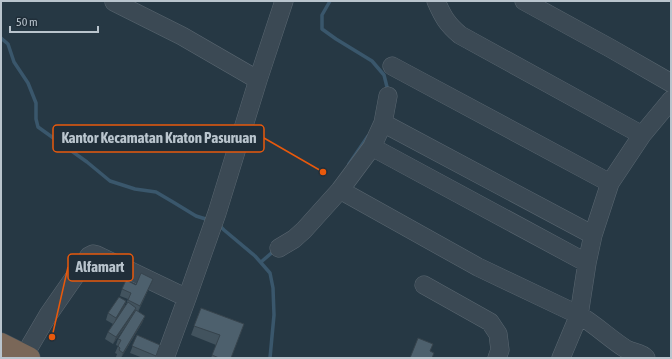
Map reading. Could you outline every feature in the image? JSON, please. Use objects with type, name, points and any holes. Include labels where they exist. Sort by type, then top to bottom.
[{"type":"highway","points":[[1,344],[27,357]]},
{"type":"street","points":[[165,358],[214,221],[284,1]]},
{"type":"street","points":[[436,1],[446,22],[460,35],[642,135]]},
{"type":"street","points":[[524,1],[610,48],[671,84]]},
{"type":"street","points":[[114,2],[182,36],[258,80]]},
{"type":"street","points":[[392,66],[610,182]]},
{"type":"street","points":[[278,248],[294,239],[304,230],[340,190],[372,147],[383,123],[388,96]]},
{"type":"street","points":[[561,358],[579,315],[593,235],[610,182],[642,135],[671,100]]},
{"type":"street","points":[[383,123],[593,235]]},
{"type":"street","points":[[372,147],[587,263]]},
{"type":"street","points":[[340,190],[478,267],[579,315],[589,321],[626,354],[636,352],[646,358]]},
{"type":"street","points":[[27,357],[48,315],[89,256],[93,254],[187,298]]},
{"type":"street","points":[[424,285],[490,322],[498,334],[500,350],[497,358]]},
{"type":"building","points":[[141,273],[153,279],[140,306],[128,300],[131,293],[122,289],[126,280],[136,285]]},
{"type":"building","points":[[119,297],[126,301],[116,318],[108,313]]},
{"type":"building","points":[[128,302],[136,308],[116,337],[108,332]]},
{"type":"building","points":[[201,308],[244,324],[231,358],[219,358],[212,355],[220,335],[194,326]]},
{"type":"building","points":[[136,310],[145,316],[123,353],[119,350],[120,348],[118,346],[121,340],[118,339]]},
{"type":"building","points":[[137,335],[160,345],[156,356],[132,346]]},
{"type":"building","points":[[418,338],[433,344],[430,351],[434,353],[432,358],[410,358]]},
{"type":"waterway","points":[[330,1],[322,15],[322,29],[372,61],[384,75],[387,87],[386,92]]},
{"type":"waterway","points":[[1,38],[8,44],[14,62],[28,83],[36,103],[36,119],[38,127],[87,162],[110,181],[135,189],[156,192],[196,216],[209,220]]},
{"type":"waterway","points":[[349,164],[368,136]]},
{"type":"waterway","points":[[218,224],[255,256],[270,273],[273,288],[274,315],[270,358]]},
{"type":"waterway","points":[[261,262],[275,250]]},
{"type":"place","name":"Kantor Kecamatan Kraton Pasuruan","points":[[323,172]]},
{"type":"place","name":"Alfamart","points":[[52,337]]}]
